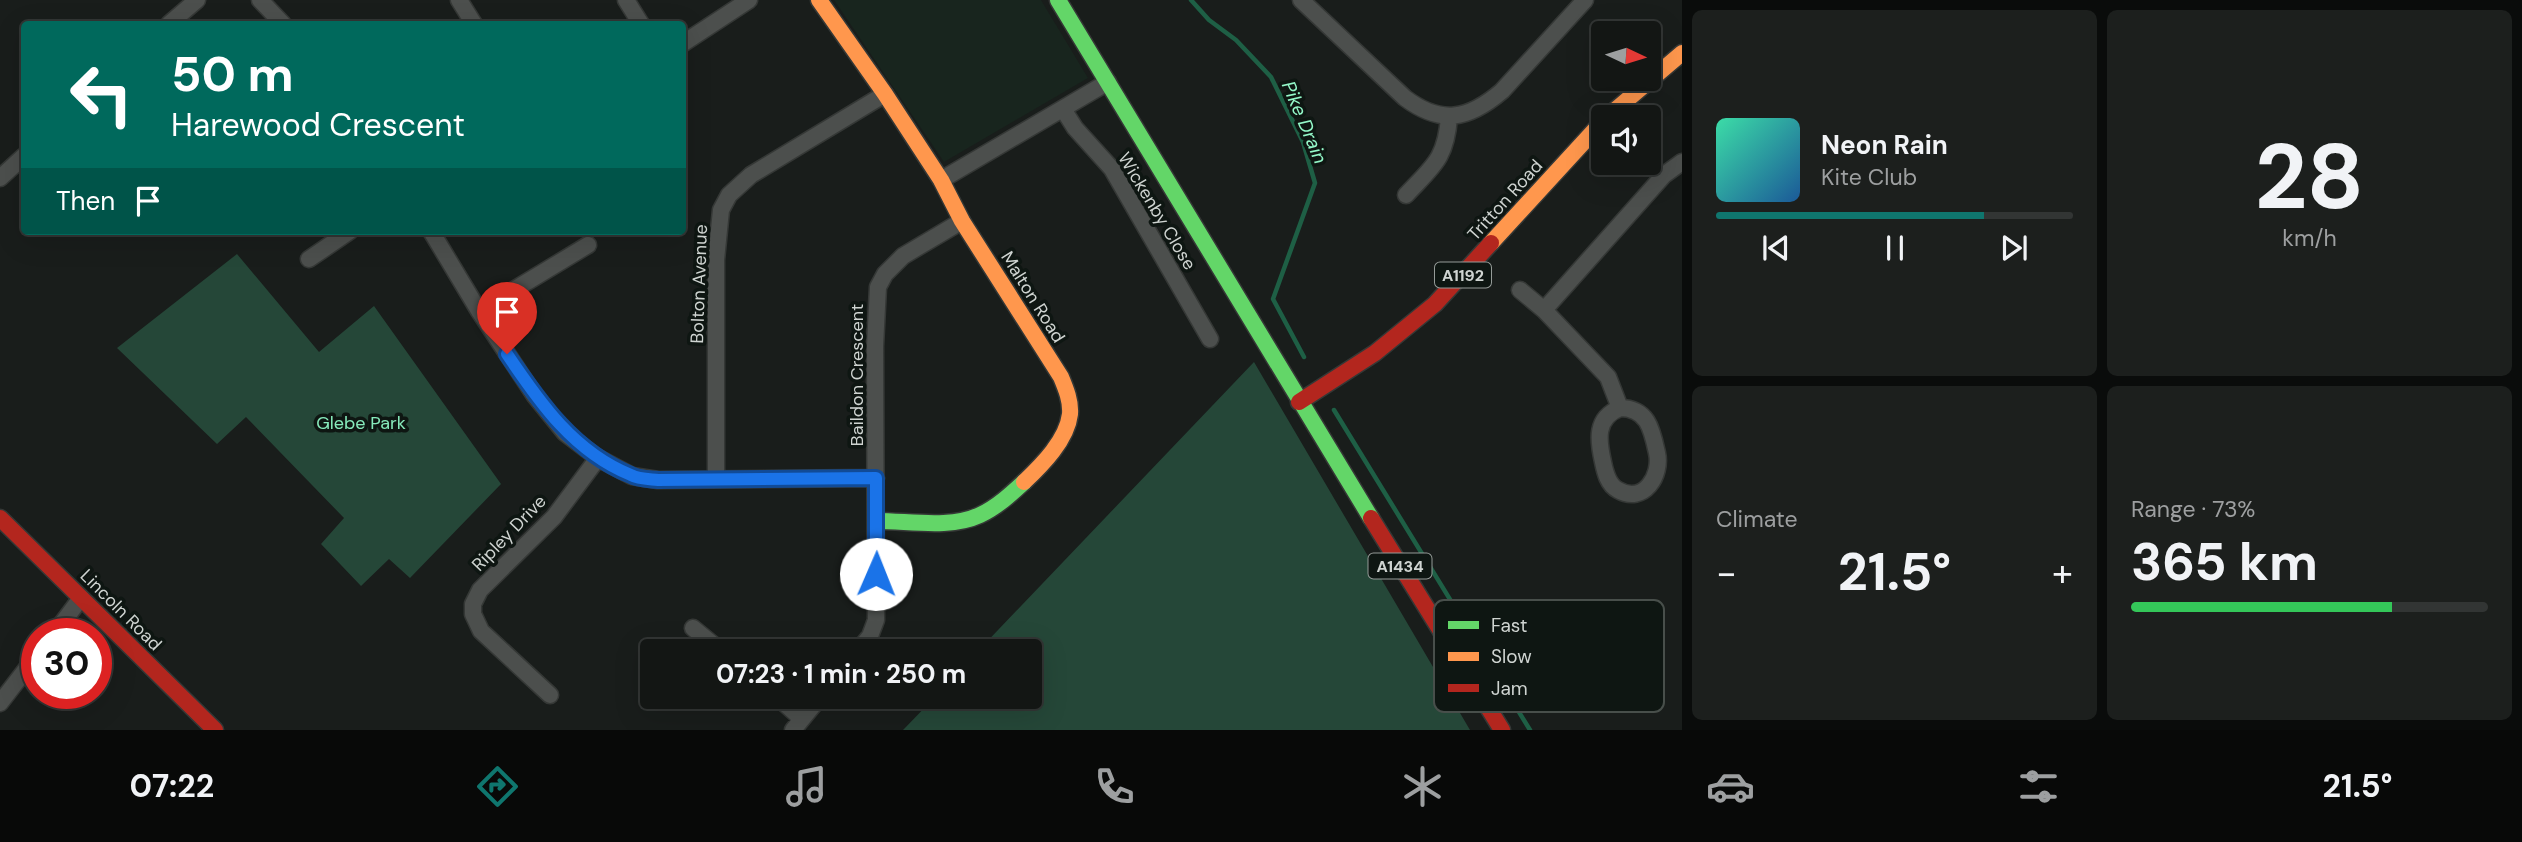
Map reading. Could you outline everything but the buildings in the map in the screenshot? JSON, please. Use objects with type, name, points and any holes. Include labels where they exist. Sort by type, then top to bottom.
[{"type":"main road","name":"Malton Road","points":[[819,0],[886,94],[941,180],[962,221],[1061,377],[1068,396],[1069,418],[1062,438],[1003,502],[985,514],[968,519],[877,521]]},
{"type":"main road","name":"A1434","points":[[1058,0],[1299,402],[1434,620]]},
{"type":"main road","points":[[1621,105],[1682,53]]},
{"type":"main road","name":"Tritton Road","points":[[1299,402],[1375,352],[1435,304],[1591,134]]},
{"type":"main road","name":"Lincoln Road","points":[[0,518],[215,730]]},
{"type":"main road","name":"A1434","points":[[1491,712],[1502,730]]},
{"type":"street","points":[[172,21],[197,0]]},
{"type":"street","points":[[260,0],[281,21]]},
{"type":"street","points":[[458,0],[472,21]]},
{"type":"street","points":[[626,0],[639,21]]},
{"type":"street","points":[[686,41],[749,0]]},
{"type":"street","points":[[1301,0],[1405,98],[1436,116],[1450,117],[1469,113],[1495,98],[1585,0]]},
{"type":"street","points":[[941,180],[1108,82]]},
{"type":"street","name":"Bolton Avenue","points":[[716,480],[716,260],[721,210],[729,195],[751,175],[886,94]]},
{"type":"street","name":"Wickenby Close","points":[[1063,109],[1075,128],[1112,169],[1210,339]]},
{"type":"street","points":[[1406,195],[1439,160],[1445,149],[1450,117]]},
{"type":"street","points":[[0,178],[21,159]]},
{"type":"street","points":[[1544,310],[1664,175],[1682,162]]},
{"type":"street","name":"Baildon Crescent","points":[[868,639],[876,620],[875,346],[878,288],[885,274],[903,256],[962,221]]},
{"type":"street","points":[[309,259],[343,235]]},
{"type":"street","points":[[432,235],[535,396],[565,433],[598,458],[632,476],[658,480],[876,478]]},
{"type":"street","points":[[479,312],[588,246]]},
{"type":"street","points":[[1520,290],[1544,310],[1608,377],[1620,408]]},
{"type":"street","points":[[1620,408],[1642,415],[1651,426],[1659,465],[1653,483],[1640,492],[1630,494],[1618,490],[1606,474],[1598,440],[1607,415],[1620,408]]},
{"type":"street","name":"Ripley Drive","points":[[550,695],[481,631],[473,614],[473,604],[480,590],[554,517],[598,458]]},
{"type":"street","points":[[66,618],[81,598]]},
{"type":"street","points":[[693,628],[706,639]]},
{"type":"street","points":[[0,703],[21,676]]},
{"type":"street","points":[[786,709],[798,724],[810,709]]},
{"type":"shaded area","points":[[834,0],[1041,0],[1088,78],[944,162]]},
{"type":"green space","name":"Glebe Park","points":[[237,254],[319,352],[374,306],[501,484],[410,578],[389,559],[361,586],[321,544],[344,518],[246,417],[217,444],[117,348]]},
{"type":"green space","points":[[1254,362],[1434,669],[1434,712],[1459,712],[1470,730],[903,730],[923,709],[1042,709],[1042,639],[989,639]]},
{"type":"waterway","name":"Pike Drain","points":[[1191,0],[1209,20],[1236,40],[1271,77],[1303,142],[1315,183],[1273,299],[1304,357]]},
{"type":"waterway","name":"Pike Drain","points":[[1334,410],[1450,600]]},
{"type":"waterway","name":"Pike Drain","points":[[1519,712],[1530,730]]},
{"type":"traffic: fast","points":[[1058,0],[1371,518]]},
{"type":"traffic: fast","points":[[877,521],[943,523],[968,519],[992,508],[1024,482]]},
{"type":"traffic: slow","points":[[819,0],[941,180],[962,221],[1061,377],[1070,404],[1068,424],[1053,451],[1024,482]]},
{"type":"traffic: slow","points":[[1621,105],[1682,53]]},
{"type":"traffic: slow","points":[[1491,243],[1591,134]]},
{"type":"traffic: jam","points":[[1299,402],[1375,353],[1435,304],[1491,243]]},
{"type":"traffic: jam","points":[[0,518],[215,730]]},
{"type":"traffic: jam","points":[[1371,518],[1434,620]]},
{"type":"traffic: jam","points":[[1491,712],[1502,730]]},
{"type":"route","points":[[507,354],[535,396],[565,433],[598,458],[632,476],[658,480],[876,478],[876,574]]}]
